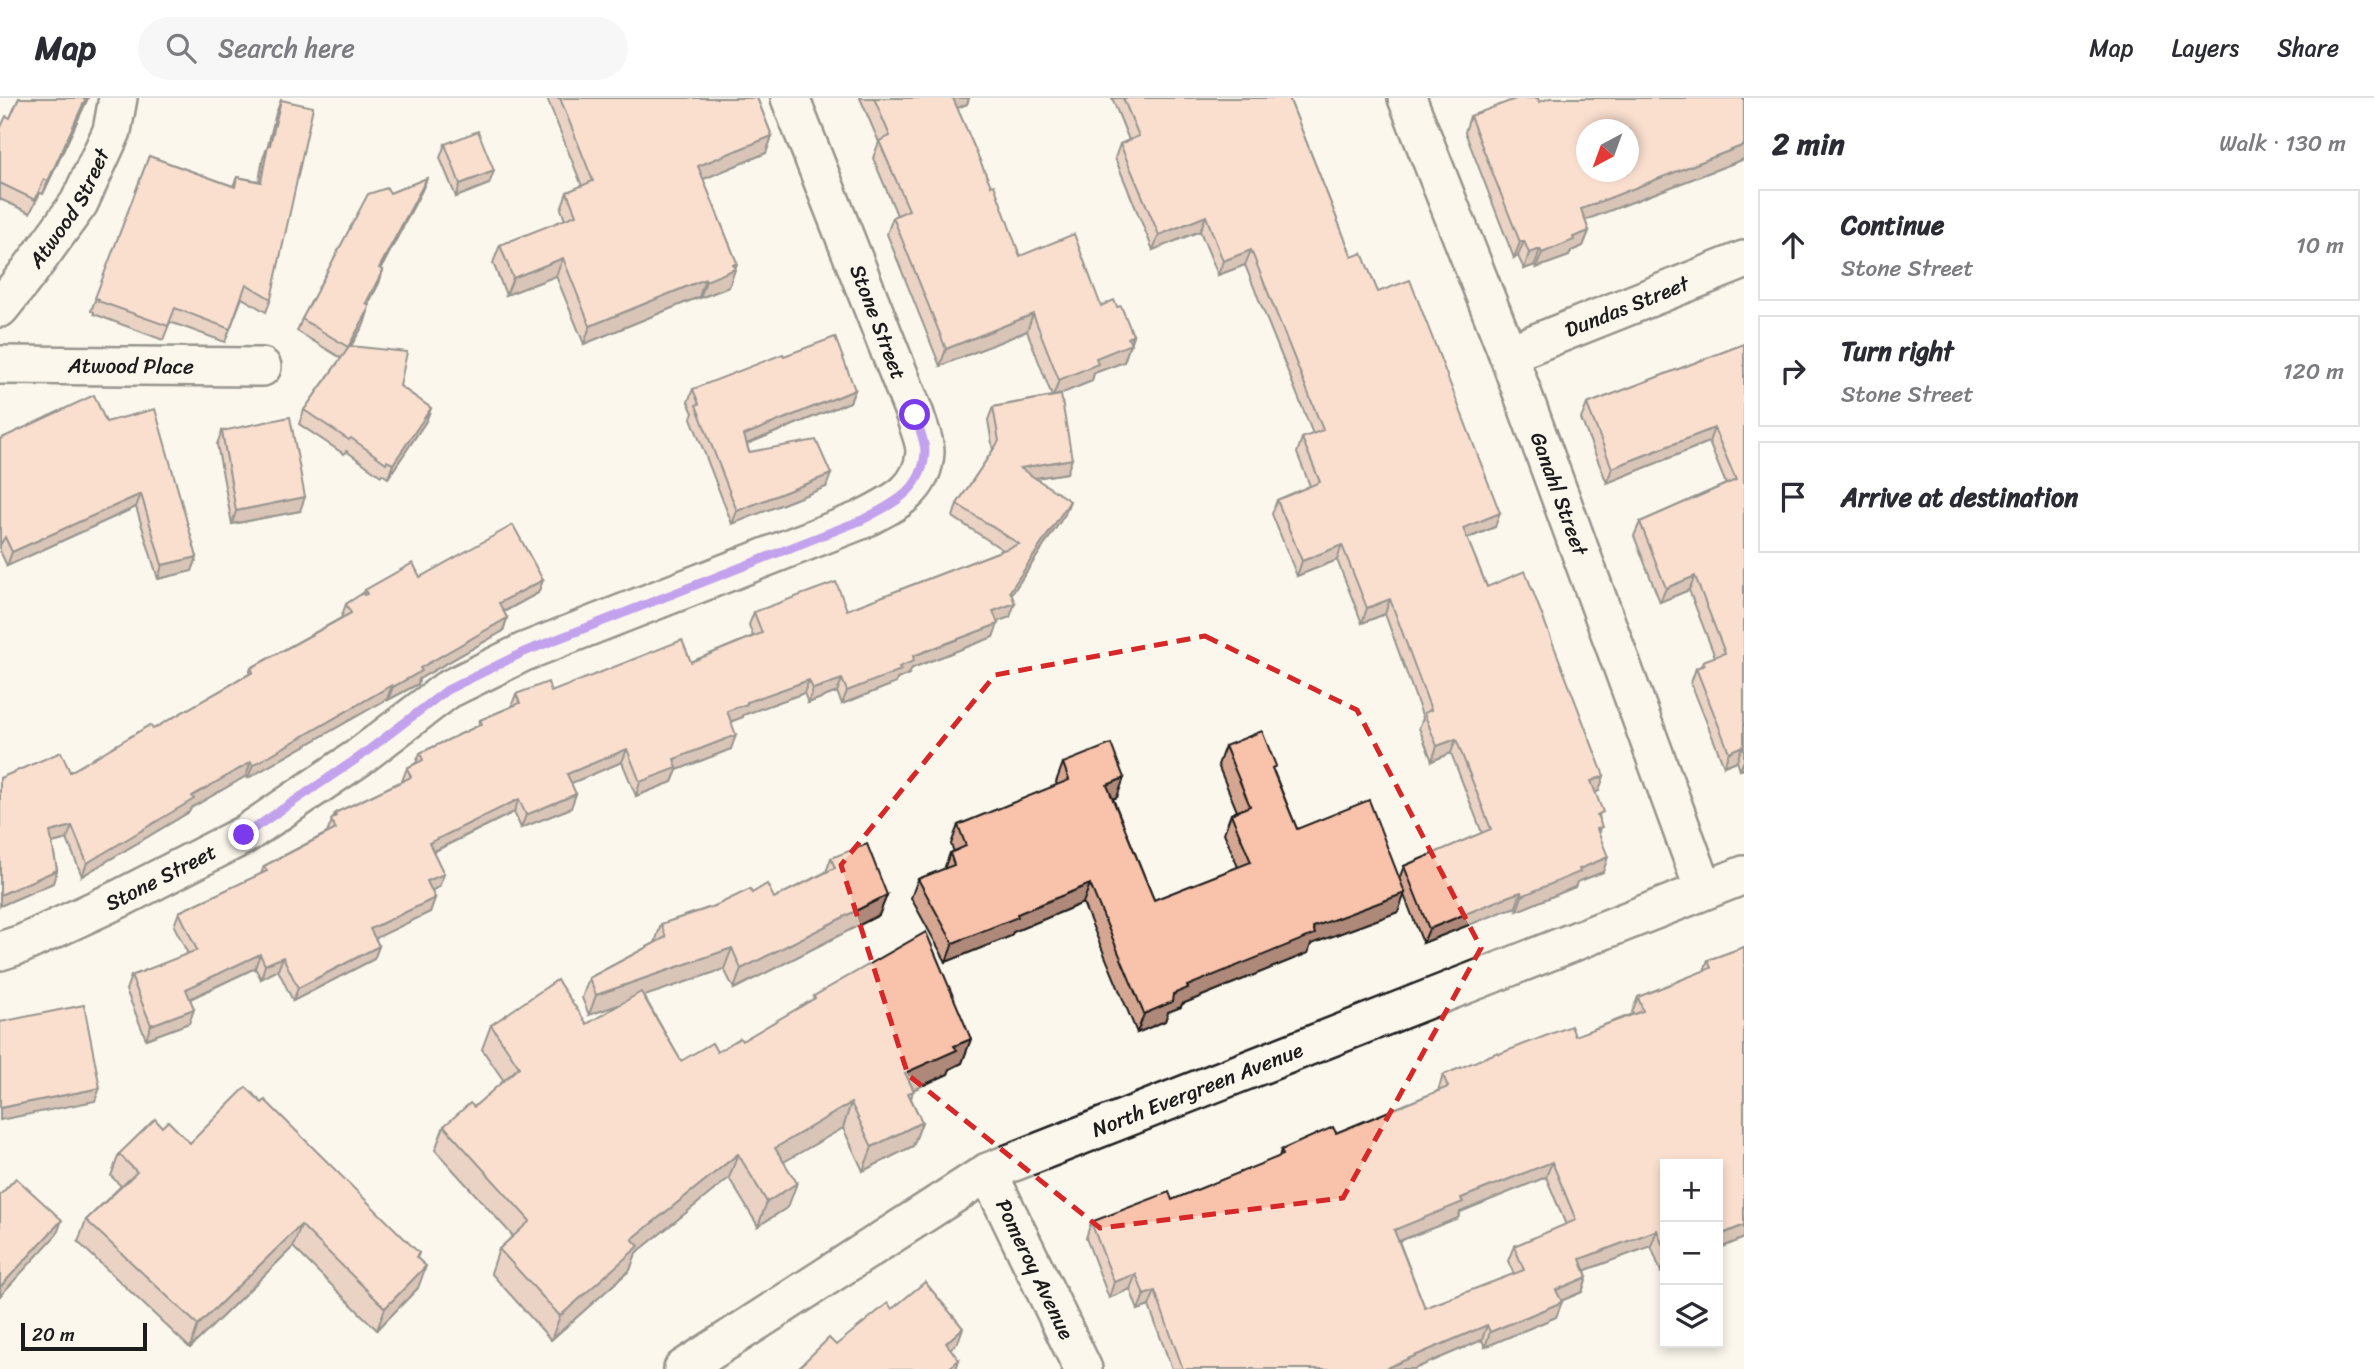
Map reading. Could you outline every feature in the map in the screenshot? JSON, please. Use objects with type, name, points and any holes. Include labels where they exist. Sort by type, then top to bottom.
[{"type":"street","name":"Atwood Street","points":[[0,308],[29,274],[79,203],[112,131],[118,98]]},
{"type":"street","name":"Stone Street","points":[[0,951],[22,944],[121,898],[244,835],[358,758],[447,690],[524,652],[862,520],[898,502],[920,478],[925,450],[915,415],[790,98]]},
{"type":"street","name":"Ganahl Street","points":[[1407,98],[1508,354],[1704,890]]},
{"type":"street","name":"Dundas Street","points":[[1508,354],[1744,260]]},
{"type":"street","name":"Atwood Place","points":[[0,365],[262,368]]},
{"type":"street","name":"North Evergreen Avenue","points":[[683,1369],[988,1172],[1744,875]]},
{"type":"street","name":"Pomeroy Avenue","points":[[988,1172],[1083,1369]]},
{"type":"highlighted area","points":[[1205,636],[1357,710],[1481,948],[1343,1198],[1100,1228],[908,1075],[841,865],[995,675]]},
{"type":"building","points":[[19,98],[86,98],[48,181],[44,179],[35,200],[0,183],[0,129],[6,116],[10,118]]},
{"type":"building","points":[[560,98],[757,98],[772,136],[698,166],[737,263],[733,265],[735,269],[590,326],[563,258],[513,278],[500,245],[576,215],[567,192],[593,181]]},
{"type":"building","points":[[874,98],[953,98],[991,186],[994,185],[1020,256],[1074,234],[1101,306],[1114,300],[1117,307],[1121,306],[1133,335],[1128,338],[1131,344],[1096,358],[1098,364],[1059,380],[1033,314],[946,349],[893,217],[909,210],[879,141],[890,136]]},
{"type":"building","points":[[1123,98],[1289,98],[1352,257],[1362,253],[1378,292],[1410,280],[1500,513],[1463,528],[1487,587],[1525,571],[1604,776],[1591,781],[1603,812],[1597,815],[1602,827],[1597,829],[1608,857],[1522,896],[1521,892],[1509,896],[1429,929],[1404,866],[1491,829],[1456,739],[1437,746],[1424,713],[1431,710],[1390,599],[1367,608],[1342,545],[1302,561],[1277,500],[1320,482],[1302,438],[1323,430],[1251,250],[1223,261],[1206,216],[1159,235],[1120,144],[1139,136]]},
{"type":"building","points":[[1518,98],[1538,98],[1539,102],[1550,98],[1744,98],[1744,145],[1581,209],[1589,231],[1573,237],[1574,240],[1542,253],[1540,249],[1529,253],[1524,241],[1520,242],[1470,116]]},
{"type":"building","points":[[281,100],[313,107],[271,299],[246,284],[230,329],[175,308],[168,326],[98,301],[99,299],[95,298],[149,156],[235,187],[237,177],[261,182]]},
{"type":"building","points":[[478,131],[494,171],[460,184],[445,144]]},
{"type":"building","points":[[427,178],[379,268],[383,270],[366,303],[369,305],[368,311],[348,347],[302,319],[368,194],[387,188],[390,193]]},
{"type":"building","points":[[835,337],[855,390],[744,435],[749,452],[816,440],[831,474],[737,511],[696,405],[699,404],[693,389]]},
{"type":"building","points":[[1744,344],[1744,751],[1742,746],[1729,752],[1696,668],[1705,665],[1703,661],[1725,653],[1695,576],[1666,588],[1640,522],[1736,480],[1714,428],[1612,468],[1587,404]]},
{"type":"building","points":[[350,346],[407,352],[400,386],[431,408],[393,464],[387,461],[386,463],[304,410]]},
{"type":"building","points":[[94,395],[106,422],[155,409],[197,557],[162,565],[141,494],[12,552],[5,537],[0,545],[0,439]]},
{"type":"building","points":[[1061,395],[1072,459],[1020,468],[1070,501],[1010,591],[1015,603],[993,611],[998,624],[913,656],[914,661],[899,667],[901,670],[847,691],[842,679],[813,689],[809,680],[747,702],[727,711],[736,735],[674,759],[677,768],[640,782],[627,749],[567,774],[576,794],[526,815],[519,799],[429,843],[444,874],[427,881],[435,898],[370,929],[379,946],[298,988],[283,957],[265,965],[260,954],[186,989],[194,1009],[151,1025],[131,976],[197,950],[179,912],[267,871],[264,866],[336,829],[331,820],[336,816],[335,813],[411,777],[407,768],[423,760],[420,753],[482,724],[480,720],[520,703],[516,694],[548,682],[551,692],[682,640],[691,662],[762,633],[754,612],[836,582],[847,610],[1019,544],[957,504],[999,441],[993,407]]},
{"type":"building","points":[[290,417],[305,497],[236,511],[222,431]]},
{"type":"building","points":[[513,525],[543,580],[499,603],[507,618],[420,668],[422,671],[192,796],[194,799],[87,863],[72,826],[50,832],[57,870],[0,895],[0,778],[61,752],[70,772],[150,725],[153,729],[253,672],[251,668],[351,613],[346,604],[363,593],[367,594],[365,590],[413,563],[420,577]]},
{"type":"building","points":[[1262,731],[1276,766],[1272,768],[1297,829],[1369,800],[1405,893],[1313,927],[1315,934],[1187,986],[1188,988],[1173,994],[1172,1002],[1144,1014],[1090,884],[953,943],[918,879],[954,865],[950,853],[966,846],[958,825],[1069,780],[1063,763],[1111,744],[1124,778],[1107,785],[1154,900],[1251,862],[1231,814],[1250,806],[1225,746]]},
{"type":"building","points":[[867,844],[887,895],[741,969],[732,948],[596,995],[589,978],[666,937],[661,924],[715,906],[750,889],[752,893],[767,884],[774,898],[835,868],[831,858]]},
{"type":"building","points":[[926,932],[971,1039],[954,1046],[957,1050],[905,1073],[914,1091],[908,1093],[922,1122],[872,1147],[851,1103],[775,1148],[797,1183],[767,1202],[738,1154],[632,1239],[639,1246],[560,1316],[499,1249],[530,1221],[444,1126],[470,1103],[474,1107],[519,1067],[491,1025],[557,980],[587,1024],[641,992],[681,1061],[712,1043],[717,1052],[740,1038],[742,1041]]},
{"type":"building","points":[[1744,947],[1744,1225],[1723,1234],[1723,1159],[1660,1159],[1660,1238],[1657,1230],[1580,1259],[1587,1277],[1556,1290],[1562,1302],[1490,1332],[1487,1325],[1384,1369],[1183,1369],[1155,1291],[1144,1295],[1136,1274],[1114,1282],[1091,1222],[1169,1192],[1172,1200],[1283,1155],[1281,1150],[1333,1127],[1336,1133],[1448,1087],[1443,1075],[1498,1052],[1499,1054],[1571,1026],[1575,1036],[1643,1011],[1638,997],[1711,968],[1708,960]],"holes":[[[1552,1162],[1576,1220],[1514,1246],[1524,1270],[1425,1308],[1394,1230],[1463,1202],[1461,1198]]]},
{"type":"building","points":[[84,1005],[100,1088],[0,1108],[0,1022]]},
{"type":"building","points":[[246,1087],[262,1103],[265,1100],[419,1253],[416,1257],[426,1266],[385,1308],[301,1225],[198,1325],[86,1220],[137,1172],[119,1154],[155,1119],[162,1127],[168,1121],[190,1143]]},
{"type":"building","points":[[16,1178],[62,1220],[0,1287],[0,1195]]},
{"type":"building","points":[[925,1282],[963,1328],[946,1343],[959,1360],[948,1369],[797,1369],[829,1338],[836,1345],[888,1303],[892,1309]]},
{"type":"route","points":[[244,835],[358,758],[447,690],[524,652],[862,520],[898,502],[920,478],[925,450],[915,415]]}]
